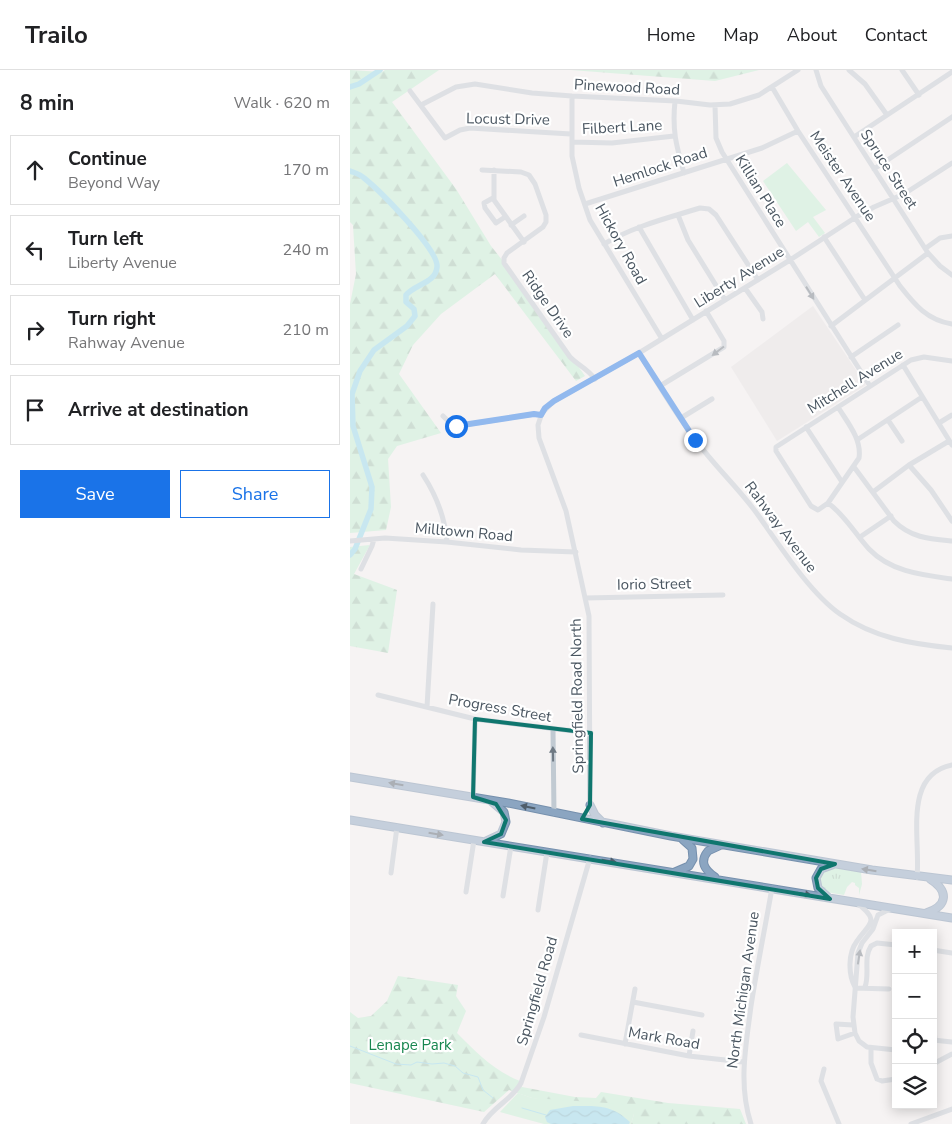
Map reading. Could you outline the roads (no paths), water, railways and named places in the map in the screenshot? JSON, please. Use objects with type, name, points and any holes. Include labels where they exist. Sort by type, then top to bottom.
[{"type":"highway","points":[[350,777],[366,778],[473,797],[679,838],[835,864],[952,880]]},
{"type":"highway","points":[[484,842],[501,834],[506,822],[506,816],[502,810],[489,800]]},
{"type":"highway","points":[[576,817],[584,813],[590,805],[595,815],[603,824]]},
{"type":"highway","points":[[350,820],[952,918]]},
{"type":"highway","points":[[675,872],[689,866],[694,857],[691,846],[679,838]]},
{"type":"highway","points":[[718,879],[706,869],[703,860],[710,850],[724,845]]},
{"type":"highway","points":[[830,899],[818,888],[816,878],[821,869],[835,864]]},
{"type":"highway","points":[[923,914],[939,907],[943,898],[941,888],[929,878]]},
{"type":"street","name":"Pinewood Road","points":[[421,105],[450,89],[469,84],[482,84],[532,93],[715,105],[730,104],[750,99],[798,70]]},
{"type":"street","name":"Spruce Street","points":[[816,70],[821,86],[893,200],[927,250],[940,266],[952,275]]},
{"type":"street","points":[[849,70],[865,84],[887,115]]},
{"type":"street","points":[[902,70],[918,95]]},
{"type":"street","points":[[854,137],[952,72]]},
{"type":"street","name":"Meister Avenue","points":[[772,87],[798,131],[905,292],[920,310],[937,320],[952,324]]},
{"type":"street","name":"Locust Drive","points":[[410,91],[445,138],[460,130],[470,128],[572,134]]},
{"type":"street","name":"Hickory Road","points":[[572,96],[572,142],[575,170],[590,220],[662,339]]},
{"type":"street","points":[[675,101],[674,136],[684,173]]},
{"type":"street","name":"Killian Place","points":[[715,105],[717,143],[870,386]]},
{"type":"street","points":[[874,168],[952,117]]},
{"type":"street","name":"Hemlock Road","points":[[585,204],[762,148],[798,131]]},
{"type":"street","name":"Filbert Lane","points":[[572,142],[612,143],[674,136]]},
{"type":"street","name":"Liberty Avenue","points":[[541,415],[552,403],[662,339],[856,217],[904,194],[952,163]]},
{"type":"street","name":"Ridge Drive","points":[[482,170],[526,174],[532,177],[546,215],[546,222],[541,230],[507,253],[504,262],[570,357],[586,369],[595,379]]},
{"type":"street","points":[[494,170],[493,198],[524,242]]},
{"type":"street","points":[[493,198],[484,203],[485,208],[496,223],[505,217]]},
{"type":"street","points":[[604,244],[623,233],[639,227],[703,208],[714,211],[758,280]]},
{"type":"street","points":[[678,215],[688,240],[725,300]]},
{"type":"street","points":[[511,224],[524,216]]},
{"type":"street","points":[[639,227],[693,320]]},
{"type":"street","points":[[831,326],[895,277],[940,238],[952,236]]},
{"type":"street","points":[[824,238],[865,300]]},
{"type":"street","points":[[745,288],[762,312],[763,319]]},
{"type":"street","points":[[660,386],[724,347],[724,340],[706,311]]},
{"type":"street","points":[[851,357],[898,325]]},
{"type":"street","name":"Rahway Avenue","points":[[639,353],[700,446],[758,515],[815,591],[830,607],[873,633],[902,641],[952,648]]},
{"type":"street","name":"Mitchell Avenue","points":[[828,503],[818,510],[812,506],[776,451],[776,446],[911,360],[924,357],[952,361]]},
{"type":"street","points":[[873,492],[909,466],[950,443],[903,365]]},
{"type":"street","points":[[857,440],[922,397]]},
{"type":"street","points":[[681,418],[712,399]]},
{"type":"street","points":[[838,407],[857,440],[860,452],[854,467],[828,503],[840,512],[877,556],[900,570],[952,579]]},
{"type":"street","points":[[443,416],[450,423],[458,426],[534,414],[541,415]]},
{"type":"street","points":[[939,423],[952,414]]},
{"type":"street","name":"Springfield Road North","points":[[541,415],[538,426],[539,440],[566,512],[586,598],[590,635],[590,805]]},
{"type":"street","points":[[888,420],[902,440]]},
{"type":"street","points":[[806,426],[842,482]]},
{"type":"street","points":[[909,466],[930,490],[952,521]]},
{"type":"street","points":[[854,467],[898,524],[910,533],[925,538],[952,541]]},
{"type":"street","points":[[423,475],[432,489],[442,514],[447,542]]},
{"type":"street","points":[[860,537],[891,516]]},
{"type":"street","name":"Milltown Road","points":[[350,541],[385,538],[447,542],[520,550],[576,552]]},
{"type":"street","points":[[361,569],[374,539]]},
{"type":"street","name":"Iorio Street","points":[[586,598],[723,595]]},
{"type":"street","points":[[427,707],[433,604]]},
{"type":"street","name":"Progress Street","points":[[378,695],[475,719],[553,730],[591,733]]},
{"type":"street","points":[[473,797],[475,719]]},
{"type":"street","points":[[553,730],[554,813]]},
{"type":"street","points":[[917,876],[919,794],[925,782],[934,772],[952,765]]},
{"type":"street","points":[[390,873],[397,827]]},
{"type":"street","points":[[466,892],[474,840]]},
{"type":"street","points":[[503,896],[511,846]]},
{"type":"street","points":[[538,910],[547,852]]},
{"type":"street","name":"Springfield Road","points":[[483,1124],[487,1117],[515,1092],[521,1083],[544,1016],[590,858]]},
{"type":"street","name":"North Michigan Avenue","points":[[751,1124],[743,1088],[744,1062],[755,981],[772,888]]},
{"type":"street","points":[[855,988],[851,977],[852,952],[858,939],[868,927],[870,920],[867,911],[857,903]]},
{"type":"street","points":[[890,909],[878,915],[872,931],[862,943],[858,953],[853,1025],[855,1033],[863,1044],[871,1048],[892,1050]]},
{"type":"street","points":[[865,987],[867,955],[871,946],[877,943],[892,945]]},
{"type":"street","points":[[937,951],[952,953]]},
{"type":"street","points":[[855,988],[889,989]]},
{"type":"street","points":[[625,1044],[635,989]]},
{"type":"street","points":[[633,1002],[702,1015]]},
{"type":"street","points":[[853,1025],[836,1024],[838,1039],[855,1033]]},
{"type":"street","points":[[689,1056],[693,1031]]},
{"type":"street","name":"Mark Road","points":[[581,1035],[689,1056],[744,1062]]},
{"type":"street","points":[[937,1040],[952,1042]]},
{"type":"street","points":[[871,1048],[871,1063],[877,1079],[884,1081],[892,1080]]},
{"type":"street","points":[[937,1062],[952,1054]]},
{"type":"street","points":[[824,1069],[821,1081],[839,1124]]},
{"type":"street","points":[[911,1124],[952,1109]]},
{"type":"water","points":[[573,1106],[603,1107],[616,1112],[630,1122],[629,1124],[551,1124],[547,1122],[545,1117],[550,1110]]},
{"type":"waterway","points":[[350,87],[359,84],[380,70]]},
{"type":"waterway","points":[[350,171],[362,177],[407,221],[429,248],[437,267],[433,277],[406,295],[406,302],[414,309],[415,316],[407,326],[374,350],[360,371],[352,394],[353,426],[372,487],[371,509],[355,549],[350,555]]},
{"type":"waterway","points":[[350,1046],[396,1064],[411,1065],[417,1062],[444,1063],[455,1066],[463,1073],[478,1077],[483,1090],[493,1098]]},
{"type":"waterway","points":[[522,1108],[546,1115]]},
{"type":"park label","name":"Lenape Park","points":[[410,1045]]}]
